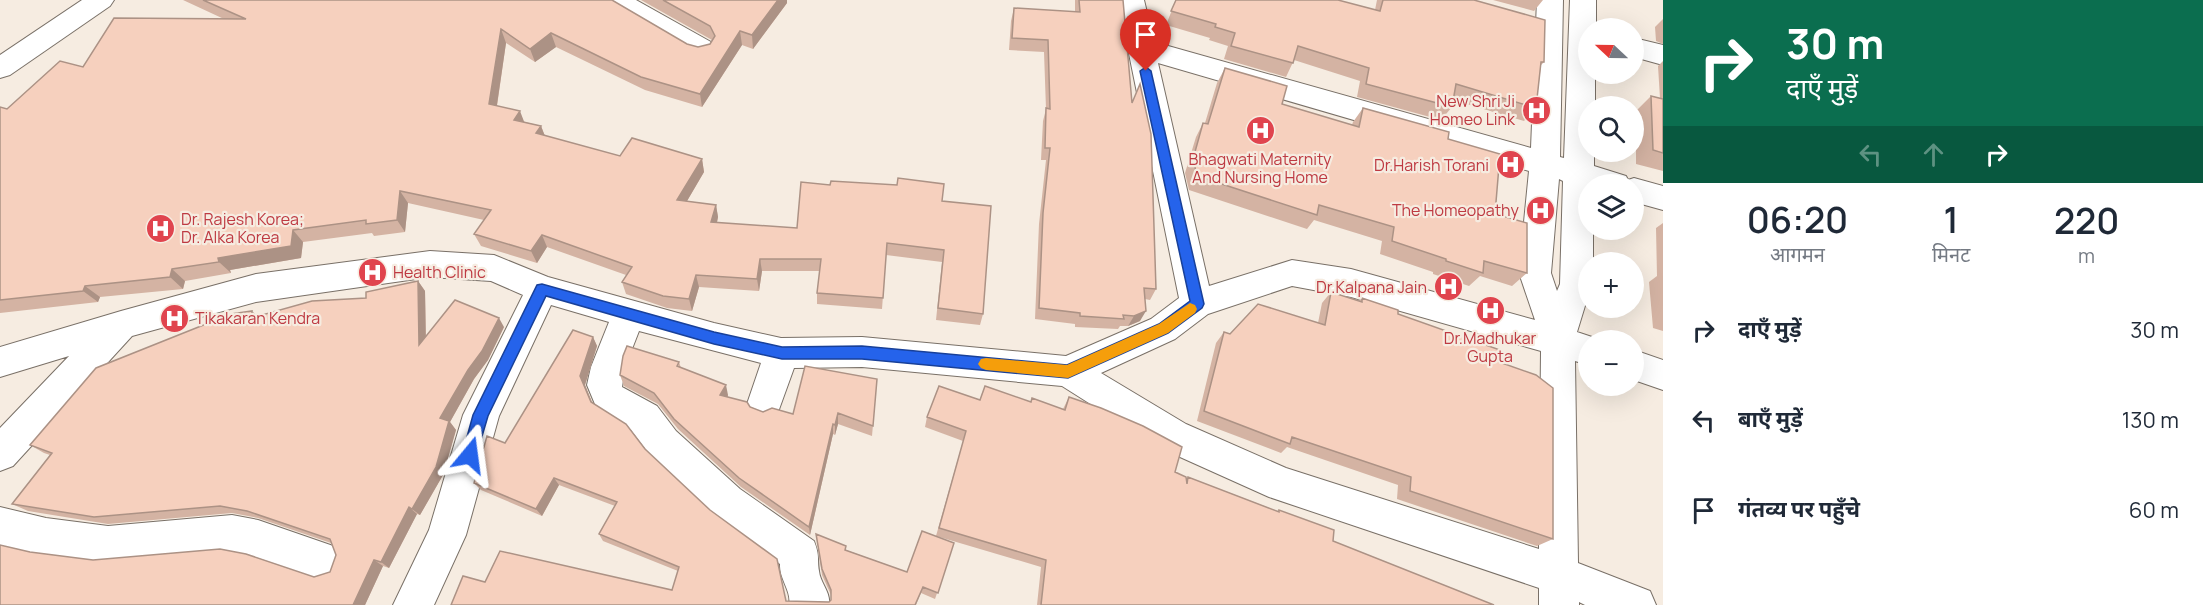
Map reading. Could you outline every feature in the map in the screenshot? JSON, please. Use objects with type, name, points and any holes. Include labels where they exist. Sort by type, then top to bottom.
[{"type":"street","points":[[0,68],[101,0]]},
{"type":"street","points":[[616,0],[701,49]]},
{"type":"street","points":[[1131,0],[1197,304]]},
{"type":"street","points":[[1583,0],[1584,18]]},
{"type":"street","points":[[1573,345],[1535,273],[1545,165],[1542,16],[1578,33]]},
{"type":"street","points":[[1141,48],[1579,174],[1583,84]]},
{"type":"street","points":[[1644,50],[1663,55]]},
{"type":"street","points":[[1644,193],[1663,198]]},
{"type":"street","points":[[1559,590],[1578,211]]},
{"type":"street","points":[[3,359],[256,288],[430,264],[494,268],[542,290],[714,338],[782,353],[862,352],[1068,371],[1173,436],[1282,483],[1559,590],[1636,605]]},
{"type":"street","points":[[1068,371],[1164,329],[1197,304],[1293,273],[1351,283],[1573,345]]},
{"type":"street","points":[[413,605],[447,535],[481,415],[542,290]]},
{"type":"street","points":[[628,314],[608,367],[604,385],[609,398],[644,418],[663,443],[727,502],[800,555],[799,573],[810,599],[809,605]]},
{"type":"street","points":[[0,454],[121,325]]},
{"type":"street","points":[[765,404],[782,353]]},
{"type":"street","points":[[1644,368],[1663,375]]},
{"type":"street","points":[[0,526],[46,537],[108,545],[232,534],[326,562]]},
{"type":"building","points":[[203,0],[612,0],[687,44],[698,47],[710,44],[715,36],[710,26],[663,0],[778,0],[752,35],[740,31],[700,94],[641,77],[551,33],[530,49],[501,29],[489,104],[520,111],[514,120],[541,126],[536,133],[620,156],[632,138],[702,159],[677,200],[716,205],[711,222],[797,228],[801,182],[830,185],[831,181],[897,185],[898,178],[944,184],[942,201],[991,206],[983,314],[938,308],[944,250],[887,243],[883,298],[817,293],[821,259],[760,259],[757,279],[696,275],[689,299],[663,296],[622,282],[632,267],[542,235],[531,251],[474,234],[491,210],[400,191],[397,220],[366,224],[366,220],[293,230],[291,246],[218,258],[219,262],[172,269],[170,277],[85,286],[83,291],[0,300],[0,107],[7,109],[60,61],[83,67],[114,18],[246,19]]},
{"type":"building","points":[[1079,0],[1123,0],[1132,103],[1140,84],[1151,134],[1156,289],[1144,288],[1146,311],[1134,316],[1123,315],[1124,319],[1080,316],[1080,313],[1039,308],[1043,213],[1050,148],[1045,148],[1046,108],[1050,109],[1048,40],[1012,38],[1014,8],[1080,12]]},
{"type":"building","points":[[1176,0],[1338,0],[1380,11],[1383,0],[1474,0],[1545,20],[1544,62],[1541,62],[1536,108],[1456,84],[1452,107],[1366,84],[1369,68],[1298,46],[1293,63],[1231,46],[1235,33],[1215,27],[1216,24],[1171,11]]},
{"type":"building","points":[[1225,68],[1287,86],[1282,104],[1359,127],[1363,108],[1449,132],[1448,139],[1500,154],[1495,214],[1527,223],[1527,273],[1484,261],[1483,273],[1392,241],[1394,227],[1319,205],[1317,215],[1197,176],[1193,159],[1203,123],[1208,124]]},
{"type":"building","points":[[1651,96],[1663,99],[1663,153],[1653,150]]},
{"type":"building","points":[[418,281],[419,345],[455,300],[499,318],[482,351],[440,418],[449,421],[436,467],[412,509],[409,507],[381,562],[374,560],[353,605],[0,605],[0,545],[30,552],[93,560],[220,549],[246,554],[314,577],[330,572],[336,555],[330,539],[247,511],[220,506],[94,517],[12,504],[52,453],[30,445],[96,368],[231,314],[252,311],[251,318],[312,301],[366,298],[366,292]]},
{"type":"building","points":[[1331,292],[1362,302],[1362,298],[1398,310],[1398,314],[1500,350],[1499,362],[1536,375],[1553,388],[1553,539],[1410,491],[1411,477],[1292,437],[1290,444],[1204,411],[1224,332],[1230,334],[1258,304],[1325,325]]},
{"type":"building","points":[[573,330],[593,337],[580,376],[591,402],[626,424],[645,449],[710,510],[777,559],[786,601],[829,602],[831,600],[831,590],[822,569],[816,534],[846,546],[845,550],[907,572],[922,531],[954,543],[938,593],[923,587],[915,605],[451,605],[463,576],[485,582],[500,551],[672,590],[679,567],[599,534],[617,502],[554,478],[536,509],[474,483],[487,436],[505,443]]},
{"type":"building","points":[[627,346],[679,362],[677,366],[726,385],[720,395],[747,402],[750,407],[763,412],[772,408],[793,414],[805,366],[877,379],[873,426],[838,413],[835,425],[833,424],[809,527],[739,478],[674,419],[654,393],[620,375]]},
{"type":"building","points":[[939,386],[980,400],[985,386],[1031,402],[1032,398],[1065,410],[1069,397],[1101,408],[1143,426],[1182,447],[1175,472],[1186,477],[1187,484],[1188,477],[1279,512],[1279,510],[1334,530],[1333,541],[1494,605],[1041,605],[1046,560],[939,528],[966,431],[927,417]]},
{"type":"slow traffic","points":[[986,364],[1068,371],[1164,329],[1190,309]]},
{"type":"place","name":"New Shri Ji Homeo Link","points":[[1536,110]]},
{"type":"place","name":"Bhagwati Maternity And Nursing Home","points":[[1260,131]]},
{"type":"place","name":"Dr.Harish Torani","points":[[1510,165]]},
{"type":"place","name":"The Homeopathy","points":[[1540,210]]},
{"type":"place","name":"Dr. Rajesh Korea; Dr. Alka Korea","points":[[160,228]]},
{"type":"place","name":"Health Clinic","points":[[372,272]]},
{"type":"place","name":"Dr.Kalpana Jain","points":[[1448,287]]},
{"type":"place","name":"Dr.Madhukar Gupta","points":[[1490,310]]},
{"type":"place","name":"Tikakaran Kendra","points":[[174,318]]},
{"type":"route","points":[[470,455],[481,415],[542,290],[714,338],[782,353],[862,352],[1068,371],[1164,329],[1197,304],[1146,71]]}]
